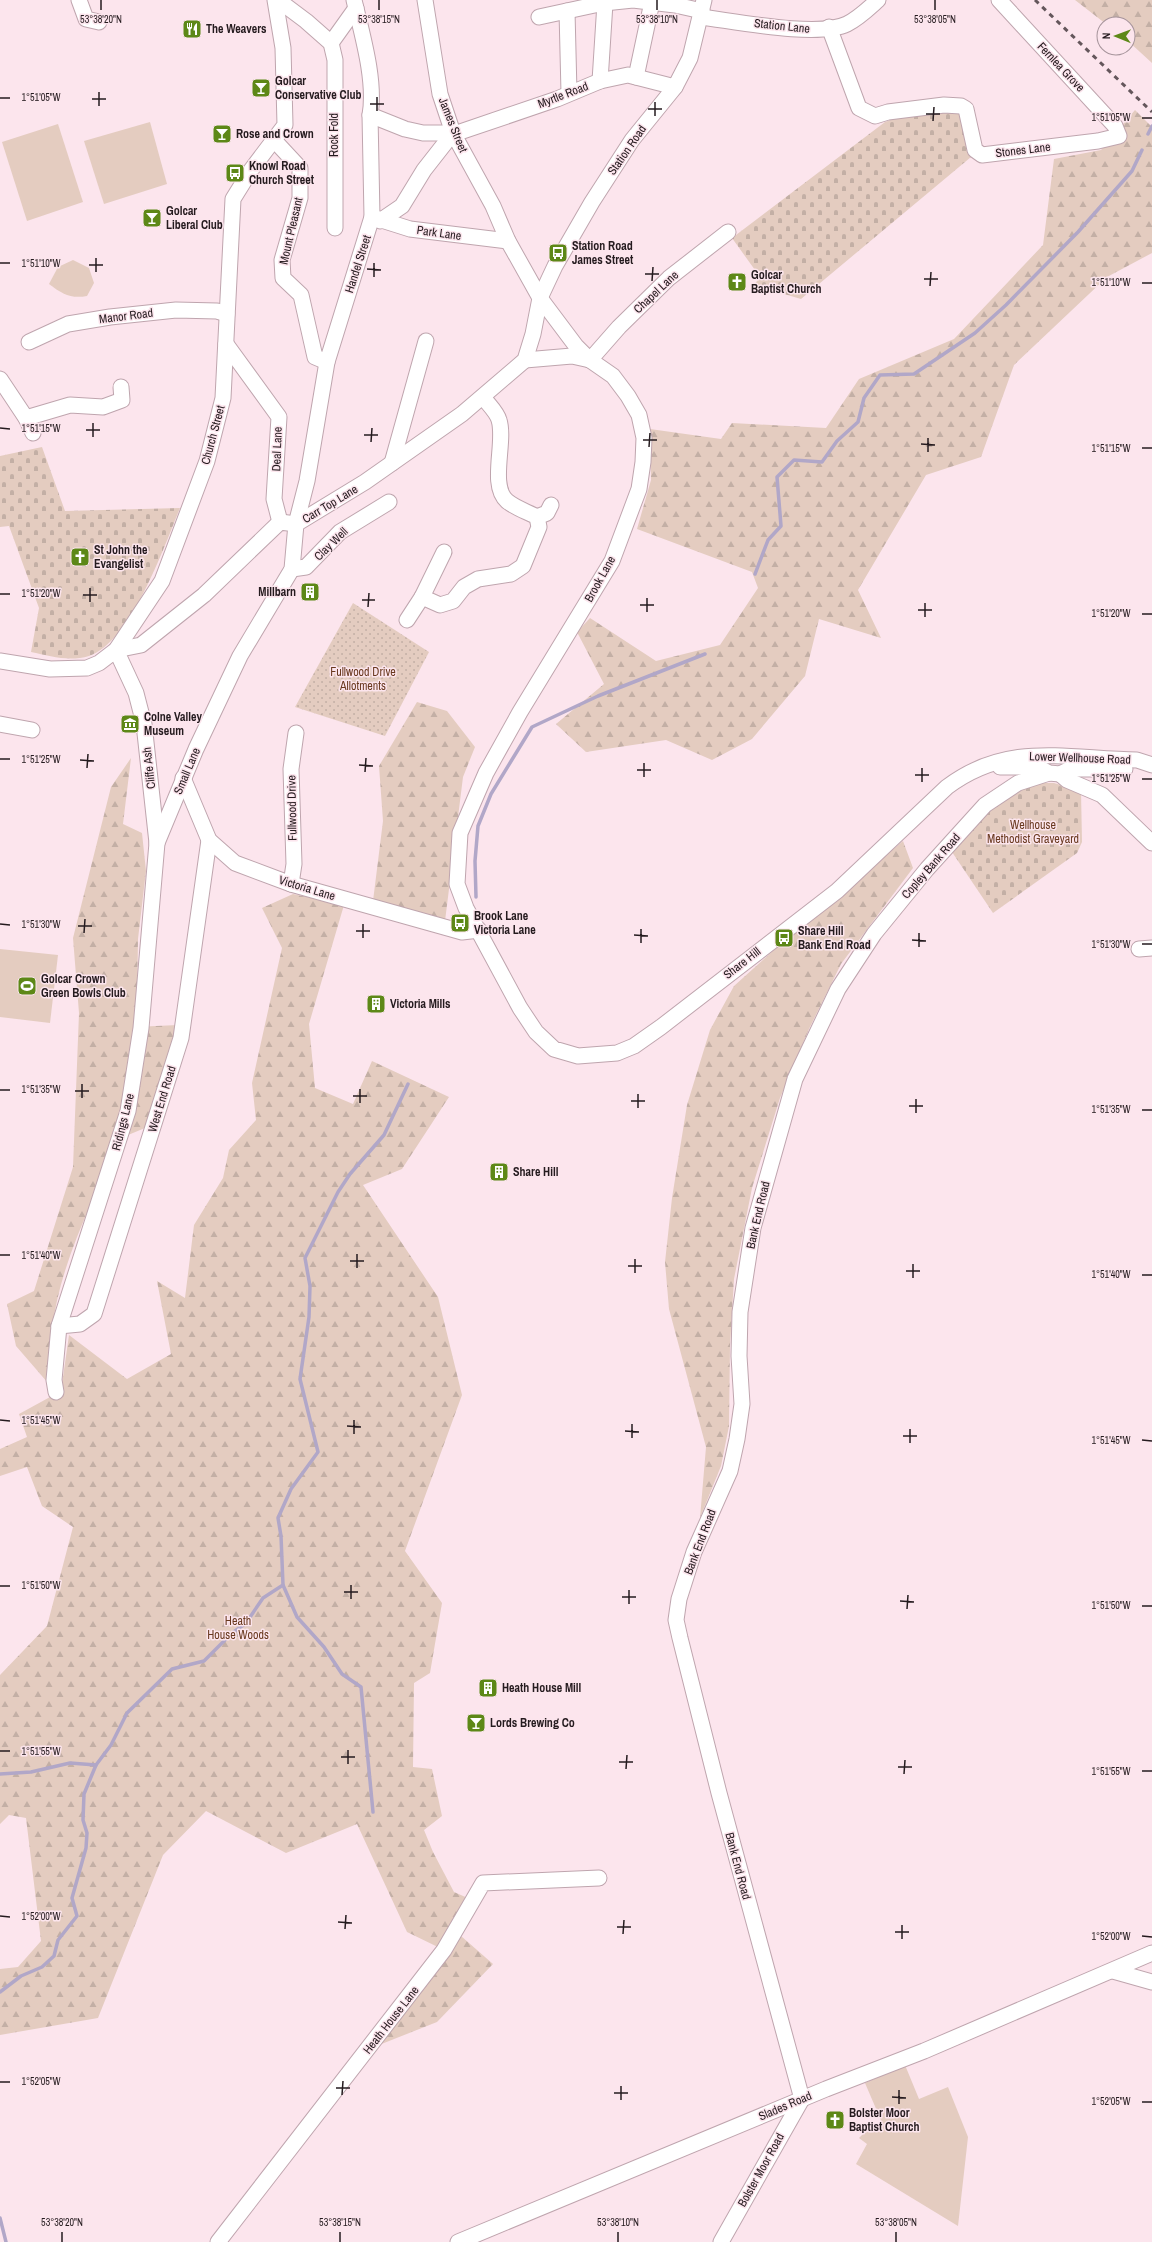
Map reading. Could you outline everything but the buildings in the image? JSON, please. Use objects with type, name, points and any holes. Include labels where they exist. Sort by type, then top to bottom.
[{"type":"street","points":[[79,0],[86,19],[99,22]]},
{"type":"street","points":[[276,0],[306,21],[331,43],[355,4]]},
{"type":"street","name":"Church Street","points":[[0,661],[50,670],[87,668],[99,663],[116,650],[162,581],[208,461],[223,398],[233,199],[251,170],[286,125],[283,48],[276,0]]},
{"type":"street","name":"James Street","points":[[425,0],[440,94],[453,133],[493,206],[508,241]]},
{"type":"street","name":"Station Lane","points":[[539,17],[574,7],[633,0],[703,9],[812,30],[845,25],[862,16],[878,0]]},
{"type":"street","name":"Fernlea Grove","points":[[999,0],[1115,126],[1119,136]]},
{"type":"street","points":[[636,76],[652,2]]},
{"type":"street","points":[[600,81],[605,3]]},
{"type":"street","name":"Handel Street","points":[[296,524],[307,481],[327,362],[376,219],[370,115],[372,104],[366,58],[355,4]]},
{"type":"street","points":[[570,93],[574,7]]},
{"type":"street","name":"Station Road","points":[[540,298],[555,266],[596,196],[632,140],[674,87],[690,58],[703,9]]},
{"type":"street","name":"Stones Lane","points":[[829,28],[859,108],[875,116],[888,112],[944,105],[961,106],[966,109],[975,150],[982,155],[1098,141],[1119,136]]},
{"type":"street","name":"Rock Fold","points":[[331,43],[335,60],[335,228]]},
{"type":"street","name":"Myrtle Road","points":[[370,115],[405,129],[423,133],[453,133],[517,113],[600,81],[628,75],[674,87]]},
{"type":"street","points":[[376,219],[402,206],[424,170],[453,133]]},
{"type":"street","name":"Mount Pleasant","points":[[274,140],[300,168],[300,198],[282,260],[283,278],[301,295],[315,357],[327,362]]},
{"type":"street","name":"Park Lane","points":[[376,219],[410,229],[508,241]]},
{"type":"street","name":"Chapel Lane","points":[[590,360],[619,327],[669,278],[728,232]]},
{"type":"street","name":"Brook Lane","points":[[466,908],[457,884],[460,833],[486,773],[520,712],[612,561],[639,489],[643,462],[644,438],[639,415],[613,376],[590,360],[576,346],[540,298],[508,241]]},
{"type":"street","points":[[540,298],[533,334],[525,360],[572,356],[590,360]]},
{"type":"street","name":"Manor Road","points":[[29,342],[68,324],[110,317],[176,310],[216,311],[228,314]]},
{"type":"street","points":[[392,463],[426,341]]},
{"type":"street","name":"Deal Lane","points":[[226,344],[279,417],[274,499],[280,522]]},
{"type":"street","name":"Carr Top Lane","points":[[280,522],[296,524],[365,482],[483,397],[525,360]]},
{"type":"street","points":[[0,379],[26,418],[33,433]]},
{"type":"street","points":[[26,418],[70,405],[103,407],[122,400],[121,387]]},
{"type":"street","points":[[483,397],[499,420],[502,446],[499,477],[501,492],[507,501],[537,517],[547,513],[551,504]]},
{"type":"street","name":"Clay Well","points":[[292,569],[306,567],[340,532],[389,502]]},
{"type":"street","points":[[422,597],[440,605],[453,601],[464,587],[478,578],[511,574],[522,566],[539,527],[537,517]]},
{"type":"street","points":[[116,650],[141,645],[204,595],[280,522]]},
{"type":"street","name":"Clay Well","points":[[240,656],[292,569],[296,524]]},
{"type":"street","points":[[407,620],[422,597],[444,552]]},
{"type":"street","name":"Cliffe Ash","points":[[116,650],[136,694],[144,724],[157,843]]},
{"type":"street","name":"Small Lane","points":[[157,843],[183,778],[240,656]]},
{"type":"street","points":[[0,724],[32,730]]},
{"type":"street","name":"Fullwood Drive","points":[[291,884],[294,864],[291,769],[296,733]]},
{"type":"street","name":"Lower Wellhouse Road","points":[[985,767],[1021,756],[1137,760],[1152,766]]},
{"type":"street","name":"Copley Bank Road","points":[[838,989],[874,934],[927,869],[976,814],[1004,790],[1018,783],[1070,769],[1116,770],[1152,766]]},
{"type":"street","points":[[985,767],[1038,767],[1054,773],[1102,795],[1152,843]]},
{"type":"street","name":"Share Hill","points":[[466,908],[520,1008],[540,1037],[554,1049],[578,1056],[617,1053],[634,1046],[661,1027],[837,891],[947,787],[966,773],[985,767]]},
{"type":"street","name":"Victoria Lane","points":[[183,778],[209,840],[235,863],[291,884],[462,932],[479,930]]},
{"type":"street","name":"West End Road","points":[[59,1326],[80,1324],[94,1314],[181,1038],[209,840]]},
{"type":"street","name":"Ridings Lane","points":[[56,1392],[54,1380],[59,1326],[128,1111],[142,1028],[157,843]]},
{"type":"street","name":"Bank End Road","points":[[802,2099],[719,1793],[676,1620],[679,1599],[694,1552],[730,1471],[737,1439],[742,1404],[739,1356],[740,1312],[755,1221],[795,1079],[838,989]]},
{"type":"street","name":"Heath House Lane","points":[[218,2242],[444,1950],[483,1883],[599,1878]]},
{"type":"street","name":"Slades Road","points":[[458,2242],[802,2099],[924,2051],[1152,1953]]},
{"type":"street","points":[[1113,1971],[1152,1982]]},
{"type":"street","name":"Bolster Moor Road","points":[[721,2242],[802,2099]]},
{"type":"green space","points":[[1075,0],[1152,0],[1152,63],[1136,48],[1136,16],[1096,16]]},
{"type":"green space","points":[[1135,110],[1152,127],[1152,253],[1107,277],[1014,365],[981,457],[926,475],[858,590],[881,638],[819,619],[805,676],[752,739],[712,760],[666,740],[586,752],[556,724],[604,684],[577,632],[590,618],[656,661],[720,645],[758,588],[752,572],[637,529],[651,480],[650,429],[721,439],[732,423],[826,428],[859,379],[954,339],[1043,245],[1054,159],[1101,150]]},
{"type":"green space","points":[[945,111],[963,114],[971,157],[801,299],[754,285],[760,277],[732,238],[885,122],[904,115]]},
{"type":"green space","points":[[150,122],[167,184],[104,204],[84,141]]},
{"type":"green space","points":[[58,124],[83,202],[27,221],[2,142]]},
{"type":"green space","points":[[73,260],[89,268],[94,283],[87,296],[76,297],[67,295],[58,291],[49,284],[58,267]]},
{"type":"green space","points":[[42,447],[65,511],[180,508],[155,568],[132,613],[119,632],[104,647],[89,656],[82,658],[60,658],[31,652],[39,608],[9,526],[0,527],[0,456]]},
{"type":"green space","name":"Fullwood Drive Allotments","points":[[353,603],[429,652],[385,736],[295,707]]},
{"type":"green space","points":[[417,702],[447,711],[475,747],[463,777],[445,921],[373,901],[383,821],[379,766]]},
{"type":"green space","points":[[131,758],[123,824],[142,833],[146,871],[138,939],[137,1003],[134,1027],[178,1025],[145,1128],[116,1140],[71,1254],[57,1299],[49,1355],[48,1383],[16,1346],[7,1304],[34,1291],[73,1167],[79,1013],[73,938],[111,787]]},
{"type":"green space","name":"Wellhouse Methodist Graveyard","points":[[1037,783],[1054,783],[1081,791],[1082,842],[1077,853],[993,913],[952,852],[993,807],[1013,792]]},
{"type":"green space","points":[[903,841],[913,868],[841,964],[809,1029],[780,1098],[752,1188],[734,1279],[730,1346],[729,1426],[721,1466],[700,1518],[706,1447],[669,1309],[665,1262],[672,1198],[687,1105],[710,1030],[734,986],[795,931]]},
{"type":"green space","name":"Heath House Woods","points":[[293,894],[344,905],[309,1024],[315,1088],[353,1104],[372,1061],[449,1097],[402,1169],[363,1185],[438,1297],[462,1395],[405,1551],[442,1603],[430,1673],[414,1683],[413,1767],[432,1769],[442,1816],[424,1830],[433,1852],[454,1892],[470,1899],[444,1950],[407,1932],[357,1824],[286,1853],[206,1811],[163,1855],[98,2018],[0,2035],[0,1969],[18,1967],[41,1941],[26,1818],[9,1815],[0,1824],[0,1675],[47,1626],[73,1527],[42,1506],[27,1467],[0,1476],[0,1449],[27,1437],[19,1414],[61,1391],[69,1335],[127,1379],[171,1354],[157,1281],[185,1298],[194,1225],[223,1178],[229,1150],[256,1120],[252,1083],[282,948],[262,908]]},
{"type":"green space","name":"Golcar Crown Green Bowls Club","points":[[0,949],[58,955],[50,1023],[0,1017]]},
{"type":"green space","points":[[461,1936],[493,1964],[437,2022],[379,2045]]},
{"type":"green space","points":[[905,2065],[919,2099],[948,2087],[968,2137],[958,2226],[856,2164],[867,2144],[859,2138],[863,2134],[883,2125],[865,2083]]},
{"type":"waterway","points":[[1148,134],[1152,126]]},
{"type":"waterway","points":[[755,574],[768,540],[781,526],[777,477],[794,460],[822,462],[837,441],[858,422],[864,398],[880,375],[914,374],[975,333],[1006,305],[1078,232],[1132,171],[1142,150]]},
{"type":"waterway","points":[[476,897],[475,861],[478,826],[491,794],[532,727],[598,696],[705,654]]},
{"type":"waterway","points":[[0,1992],[21,1976],[42,1967],[54,1956],[58,1940],[77,1916],[72,1898],[86,1848],[87,1833],[83,1820],[84,1794],[96,1765],[111,1745],[127,1713],[172,1669],[204,1661],[231,1634],[246,1623],[263,1598],[283,1585],[281,1536],[278,1518],[291,1489],[318,1452],[300,1379],[309,1317],[310,1286],[305,1258],[338,1192],[350,1174],[384,1135],[408,1084]]},
{"type":"waterway","points":[[283,1585],[297,1617],[324,1647],[342,1674],[361,1687],[373,1812]]},
{"type":"waterway","points":[[0,1774],[31,1772],[70,1763],[96,1765]]},
{"type":"waterway","points":[[0,2218],[6,2242]]},
{"type":"railway","points":[[1035,0],[1152,112]]},
{"type":"place","name":"The Weavers","points":[[192,29]]},
{"type":"place","name":"Golcar Conservative Club","points":[[261,88]]},
{"type":"place","name":"Rose and Crown","points":[[222,134]]},
{"type":"place","name":"Knowl Road Church Street","points":[[235,173]]},
{"type":"place","name":"Golcar Liberal Club","points":[[152,218]]},
{"type":"place","name":"Station Road James Street","points":[[558,253]]},
{"type":"place","name":"Golcar Baptist Church","points":[[737,282]]},
{"type":"place","name":"St John the Evangelist","points":[[80,557]]},
{"type":"place","name":"Millbarn","points":[[310,592]]},
{"type":"place","name":"Colne Valley Museum","points":[[130,724]]},
{"type":"place","name":"Brook Lane Victoria Lane","points":[[460,923]]},
{"type":"place","name":"Share Hill Bank End Road","points":[[784,938]]},
{"type":"place","name":"Golcar Crown Green Bowls Club","points":[[27,986]]},
{"type":"place","name":"Victoria Mills","points":[[376,1004]]},
{"type":"place","name":"Share Hill","points":[[499,1172]]},
{"type":"place","name":"Heath House Mill","points":[[488,1688]]},
{"type":"place","name":"Lords Brewing Co","points":[[476,1723]]},
{"type":"place","name":"Bolster Moor Baptist Church","points":[[835,2120]]}]
